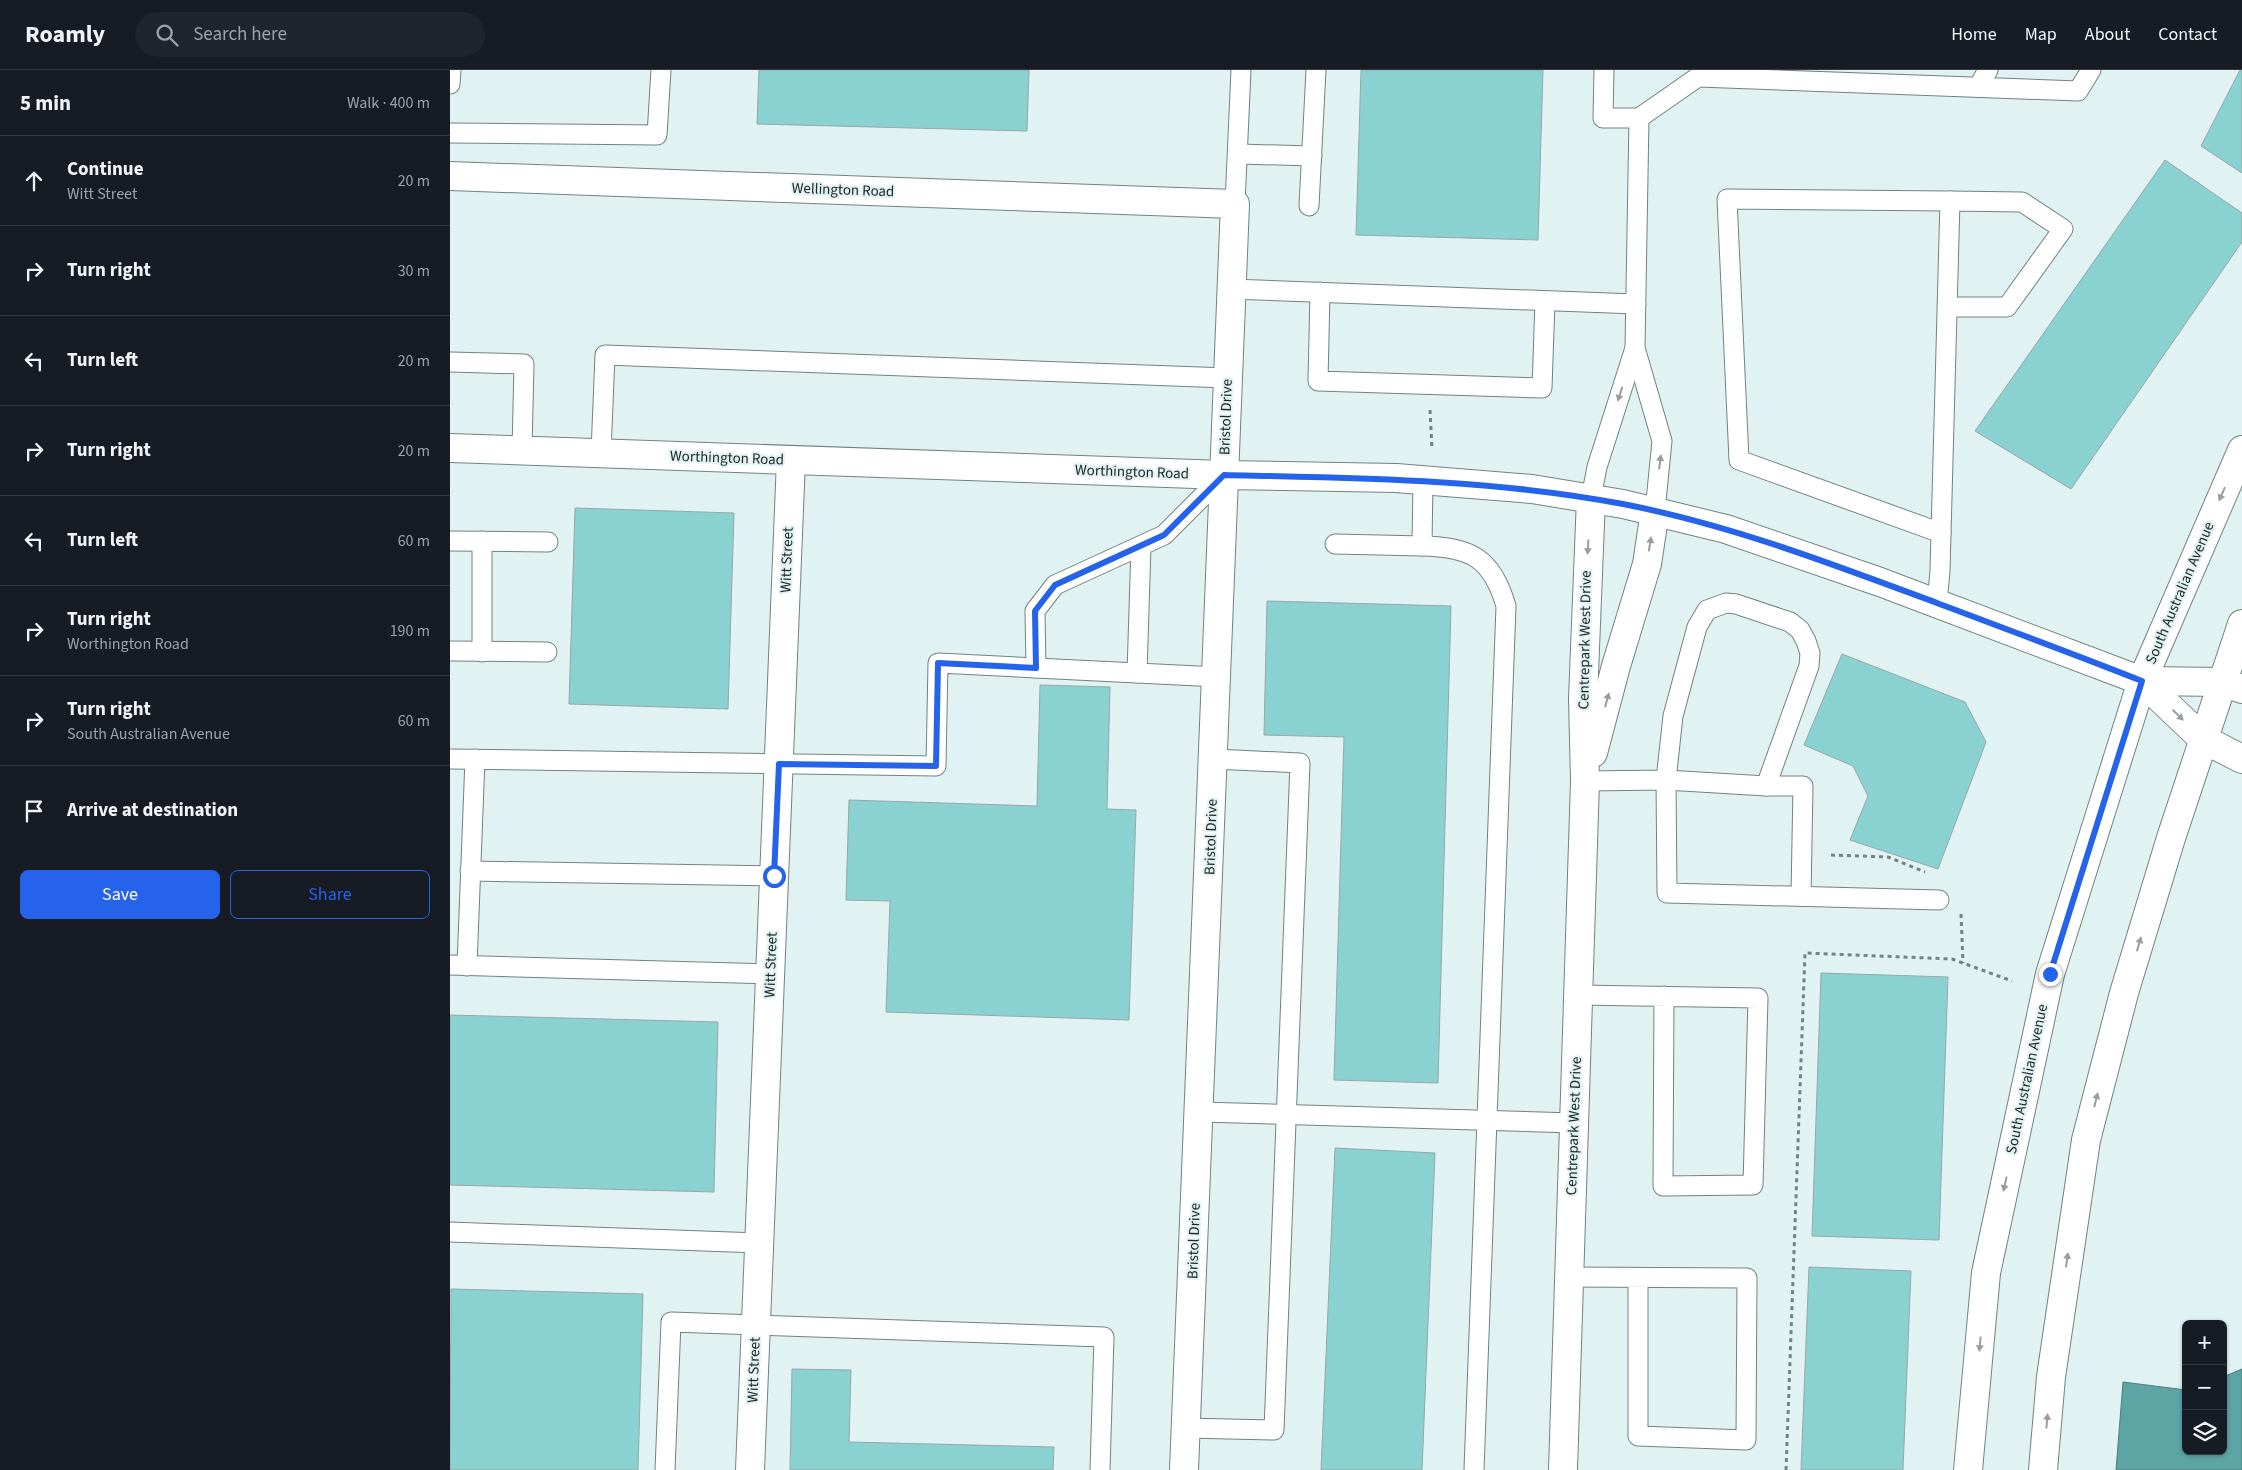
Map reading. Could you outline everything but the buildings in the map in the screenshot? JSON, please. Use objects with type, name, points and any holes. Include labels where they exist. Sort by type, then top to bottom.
[{"type":"street","name":"Wellington Road","points":[[450,176],[1235,204]]},
{"type":"street","name":"Bristol Drive","points":[[1184,1470],[1218,676],[1227,378],[1235,204]]},
{"type":"street","name":"Worthington Road","points":[[450,448],[1224,475],[1423,480],[1532,489],[1591,498],[1655,511],[1777,546],[1937,603],[2142,681]]},
{"type":"street","name":"South Australian Avenue","points":[[1968,1470],[1986,1273],[2050,974],[2142,681],[2242,450]]},
{"type":"street","name":"Witt Street","points":[[750,1470],[791,460]]},
{"type":"street","name":"Centrepark West Drive","points":[[1563,1470],[1586,781],[1582,699],[1591,498]]},
{"type":"street","name":"Centrepark West Drive","points":[[1586,781],[1616,666],[1647,564],[1655,511]]},
{"type":"street","points":[[2043,1470],[2051,1378],[2086,1140],[2124,992],[2203,739],[2232,686],[2242,624]]},
{"type":"street","points":[[2142,681],[2232,686]]},
{"type":"street","points":[[2142,681],[2203,739],[2242,759]]},
{"type":"lane","points":[[450,84],[451,70]]},
{"type":"lane","points":[[450,132],[657,135],[661,70]]},
{"type":"lane","points":[[1235,204],[1241,70]]},
{"type":"lane","points":[[1309,206],[1316,70]]},
{"type":"lane","points":[[1604,70],[1602,118],[1639,118],[1698,73],[1978,88],[2078,91],[2091,70]]},
{"type":"lane","points":[[1978,88],[1988,70]]},
{"type":"lane","points":[[1591,498],[1597,467],[1635,348],[1639,118]]},
{"type":"lane","points":[[1238,154],[1312,156]]},
{"type":"lane","points":[[1942,533],[1739,460],[1727,199],[2022,202],[2063,229],[2007,307],[1947,307]]},
{"type":"lane","points":[[1937,603],[1942,533],[1950,201]]},
{"type":"lane","points":[[1231,289],[1636,304]]},
{"type":"lane","points":[[1320,292],[1318,381],[1542,388],[1546,301]]},
{"type":"lane","points":[[1635,348],[1662,441],[1655,511]]},
{"type":"lane","points":[[601,453],[605,354],[1227,378]]},
{"type":"lane","points":[[450,362],[524,364],[522,451]]},
{"type":"lane","points":[[1036,668],[1035,611],[1055,585],[1164,535],[1224,475]]},
{"type":"lane","points":[[1422,546],[1423,480]]},
{"type":"lane","points":[[450,541],[548,542]]},
{"type":"lane","points":[[482,541],[482,652]]},
{"type":"lane","points":[[1335,544],[1450,547],[1471,554],[1492,574],[1500,586],[1506,606],[1474,1470]]},
{"type":"lane","points":[[1137,673],[1141,546]]},
{"type":"lane","points":[[1766,786],[1809,666],[1810,653],[1800,630],[1790,622],[1736,604],[1726,603],[1707,610],[1697,627],[1673,716],[1666,780],[1667,893],[1938,900]]},
{"type":"lane","points":[[450,651],[547,652]]},
{"type":"lane","points":[[450,759],[936,766],[938,663],[1218,676]]},
{"type":"lane","points":[[1186,1428],[1274,1430],[1300,763],[1214,758]]},
{"type":"lane","points":[[474,759],[470,871],[458,966],[770,974]]},
{"type":"lane","points":[[1586,781],[1666,780],[1766,786],[1803,786],[1802,896]]},
{"type":"lane","points":[[470,871],[774,876]]},
{"type":"lane","points":[[1579,995],[1664,996],[1758,998],[1753,1185],[1663,1186],[1664,996]]},
{"type":"lane","points":[[1200,1112],[1574,1123]]},
{"type":"lane","points":[[450,1232],[759,1243]]},
{"type":"lane","points":[[1569,1277],[1747,1278],[1746,1440],[1638,1436],[1638,1278]]},
{"type":"lane","points":[[665,1470],[671,1322],[1104,1337],[1100,1470]]},
{"type":"path","points":[[1430,407],[1432,449]]},
{"type":"path","points":[[1786,1470],[1805,953],[1952,959],[2012,981]]},
{"type":"water","points":[[2242,1369],[2242,1470],[2116,1470],[2123,1382],[2182,1389],[2182,1455],[2227,1455],[2227,1375]]},
{"type":"route","points":[[774,876],[779,764],[936,766],[938,663],[1036,668],[1035,611],[1055,585],[1164,535],[1192,510],[1224,475],[1396,478],[1459,482],[1532,489],[1624,504],[1726,529],[1880,582],[2142,681],[2050,974]]}]
